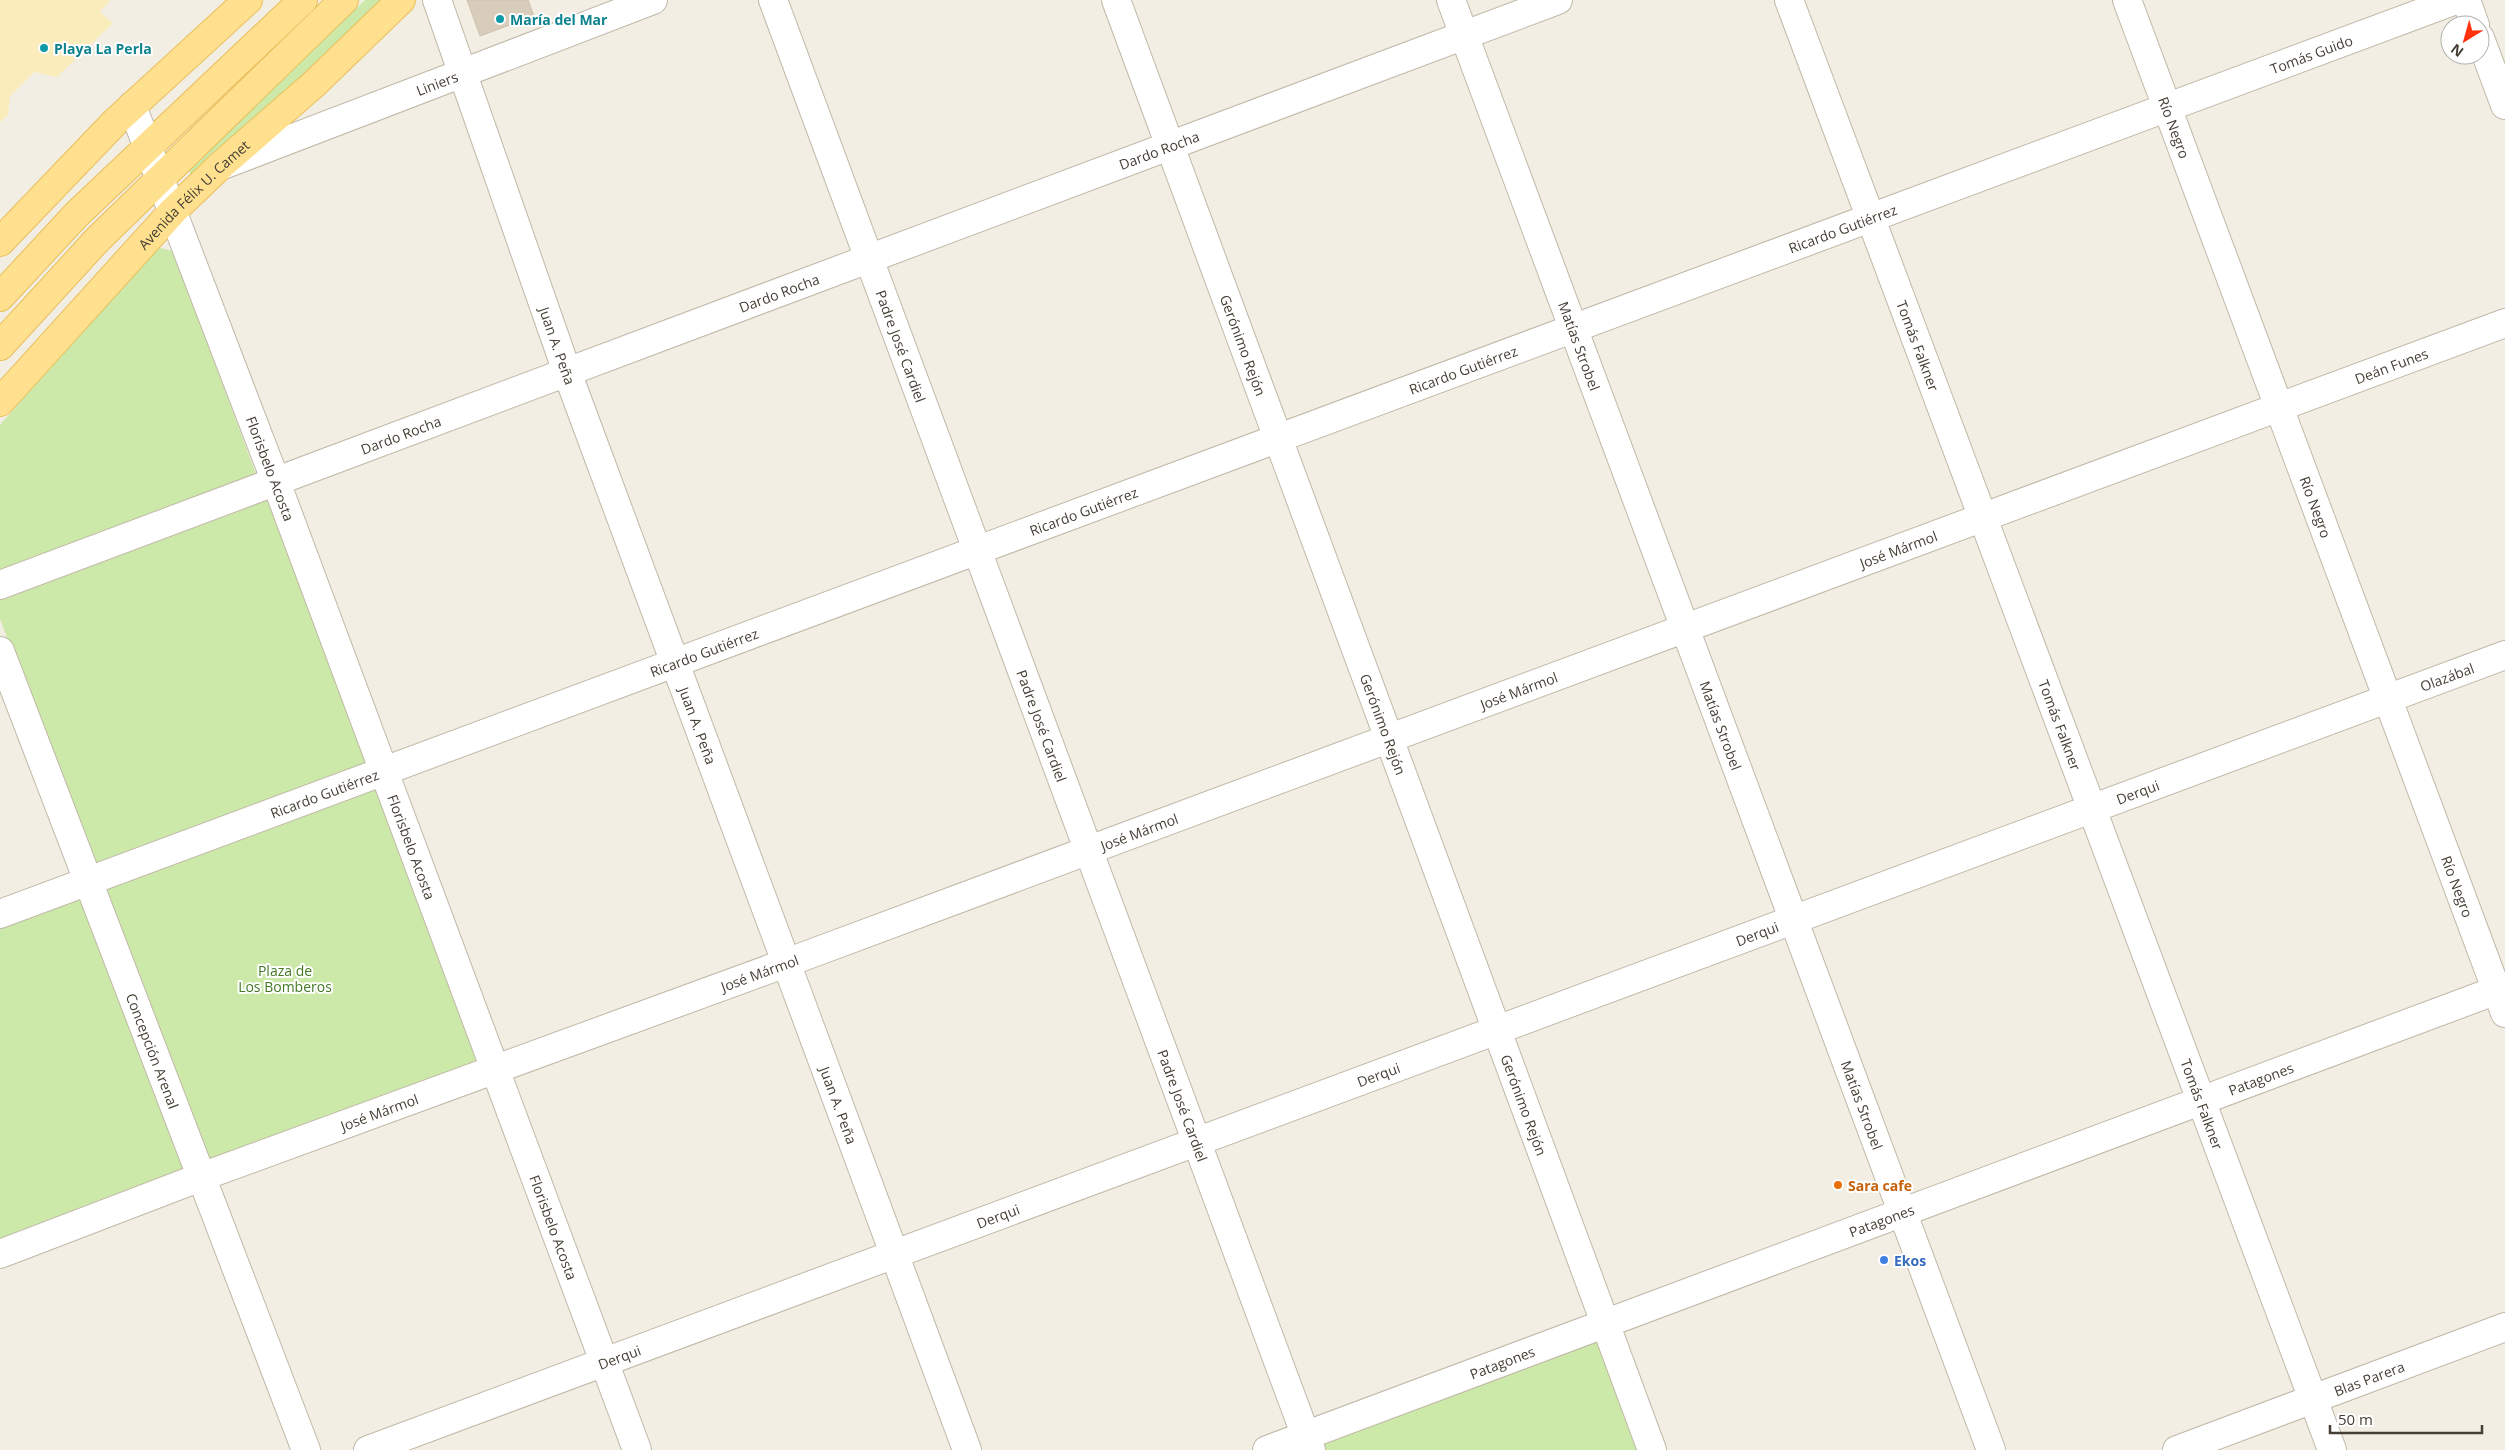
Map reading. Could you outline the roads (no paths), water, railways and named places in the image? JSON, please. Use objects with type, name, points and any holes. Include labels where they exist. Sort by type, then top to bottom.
[{"type":"main road","points":[[0,242],[52,186],[132,106],[248,0]]},
{"type":"main road","points":[[0,297],[76,214],[303,0]]},
{"type":"main road","points":[[0,346],[97,240],[344,0]]},
{"type":"main road","name":"Avenida Félix U. Camet","points":[[0,402],[173,211],[220,166],[314,84],[401,0]]},
{"type":"main road","points":[[38,256],[52,186]]},
{"type":"street","name":"Juan A. Peña","points":[[437,0],[567,372],[967,1450]]},
{"type":"street","name":"Liniers","points":[[220,166],[653,0]]},
{"type":"street","name":"Padre José Cardiel","points":[[773,0],[1309,1443]]},
{"type":"street","name":"Gerónimo Rejón","points":[[1116,0],[1652,1450]]},
{"type":"street","name":"Matías Strobel","points":[[1451,0],[1991,1450]]},
{"type":"street","name":"Dardo Rocha","points":[[0,585],[1558,0]]},
{"type":"street","name":"Tomás Falkner","points":[[1789,0],[2332,1450]]},
{"type":"street","name":"Río Negro","points":[[2127,0],[2502,997]]},
{"type":"street","name":"Tomás Guido","points":[[2167,108],[2456,0]]},
{"type":"street","points":[[2466,0],[2471,15]]},
{"type":"street","points":[[2490,65],[2505,105]]},
{"type":"street","name":"Florisbelo Acosta","points":[[132,106],[276,482],[637,1450]]},
{"type":"street","name":"Ricardo Gutiérrez","points":[[0,914],[2167,108]]},
{"type":"street","name":"Deán Funes","points":[[2279,407],[2505,323]]},
{"type":"street","name":"José Mármol","points":[[0,1254],[201,1177],[786,963],[2279,407]]},
{"type":"street","name":"Concepción Arenal","points":[[0,651],[306,1450]]},
{"type":"street","name":"Olazábal","points":[[2388,698],[2505,655]]},
{"type":"street","name":"Derqui","points":[[368,1450],[2388,698]]},
{"type":"street","name":"Patagones","points":[[1267,1450],[1309,1443],[1606,1323],[1902,1212],[2201,1101],[2502,997]]},
{"type":"street","name":"Blas Parera","points":[[2177,1450],[2505,1327]]},
{"type":"place","name":"María del Mar","points":[[500,19]]},
{"type":"place","name":"Playa La Perla","points":[[44,48]]},
{"type":"place","name":"Sara cafe","points":[[1838,1185]]},
{"type":"place","name":"Ekos","points":[[1884,1260]]},
{"type":"park label","name":"Plaza de Los Bomberos","points":[[285,978]]}]
